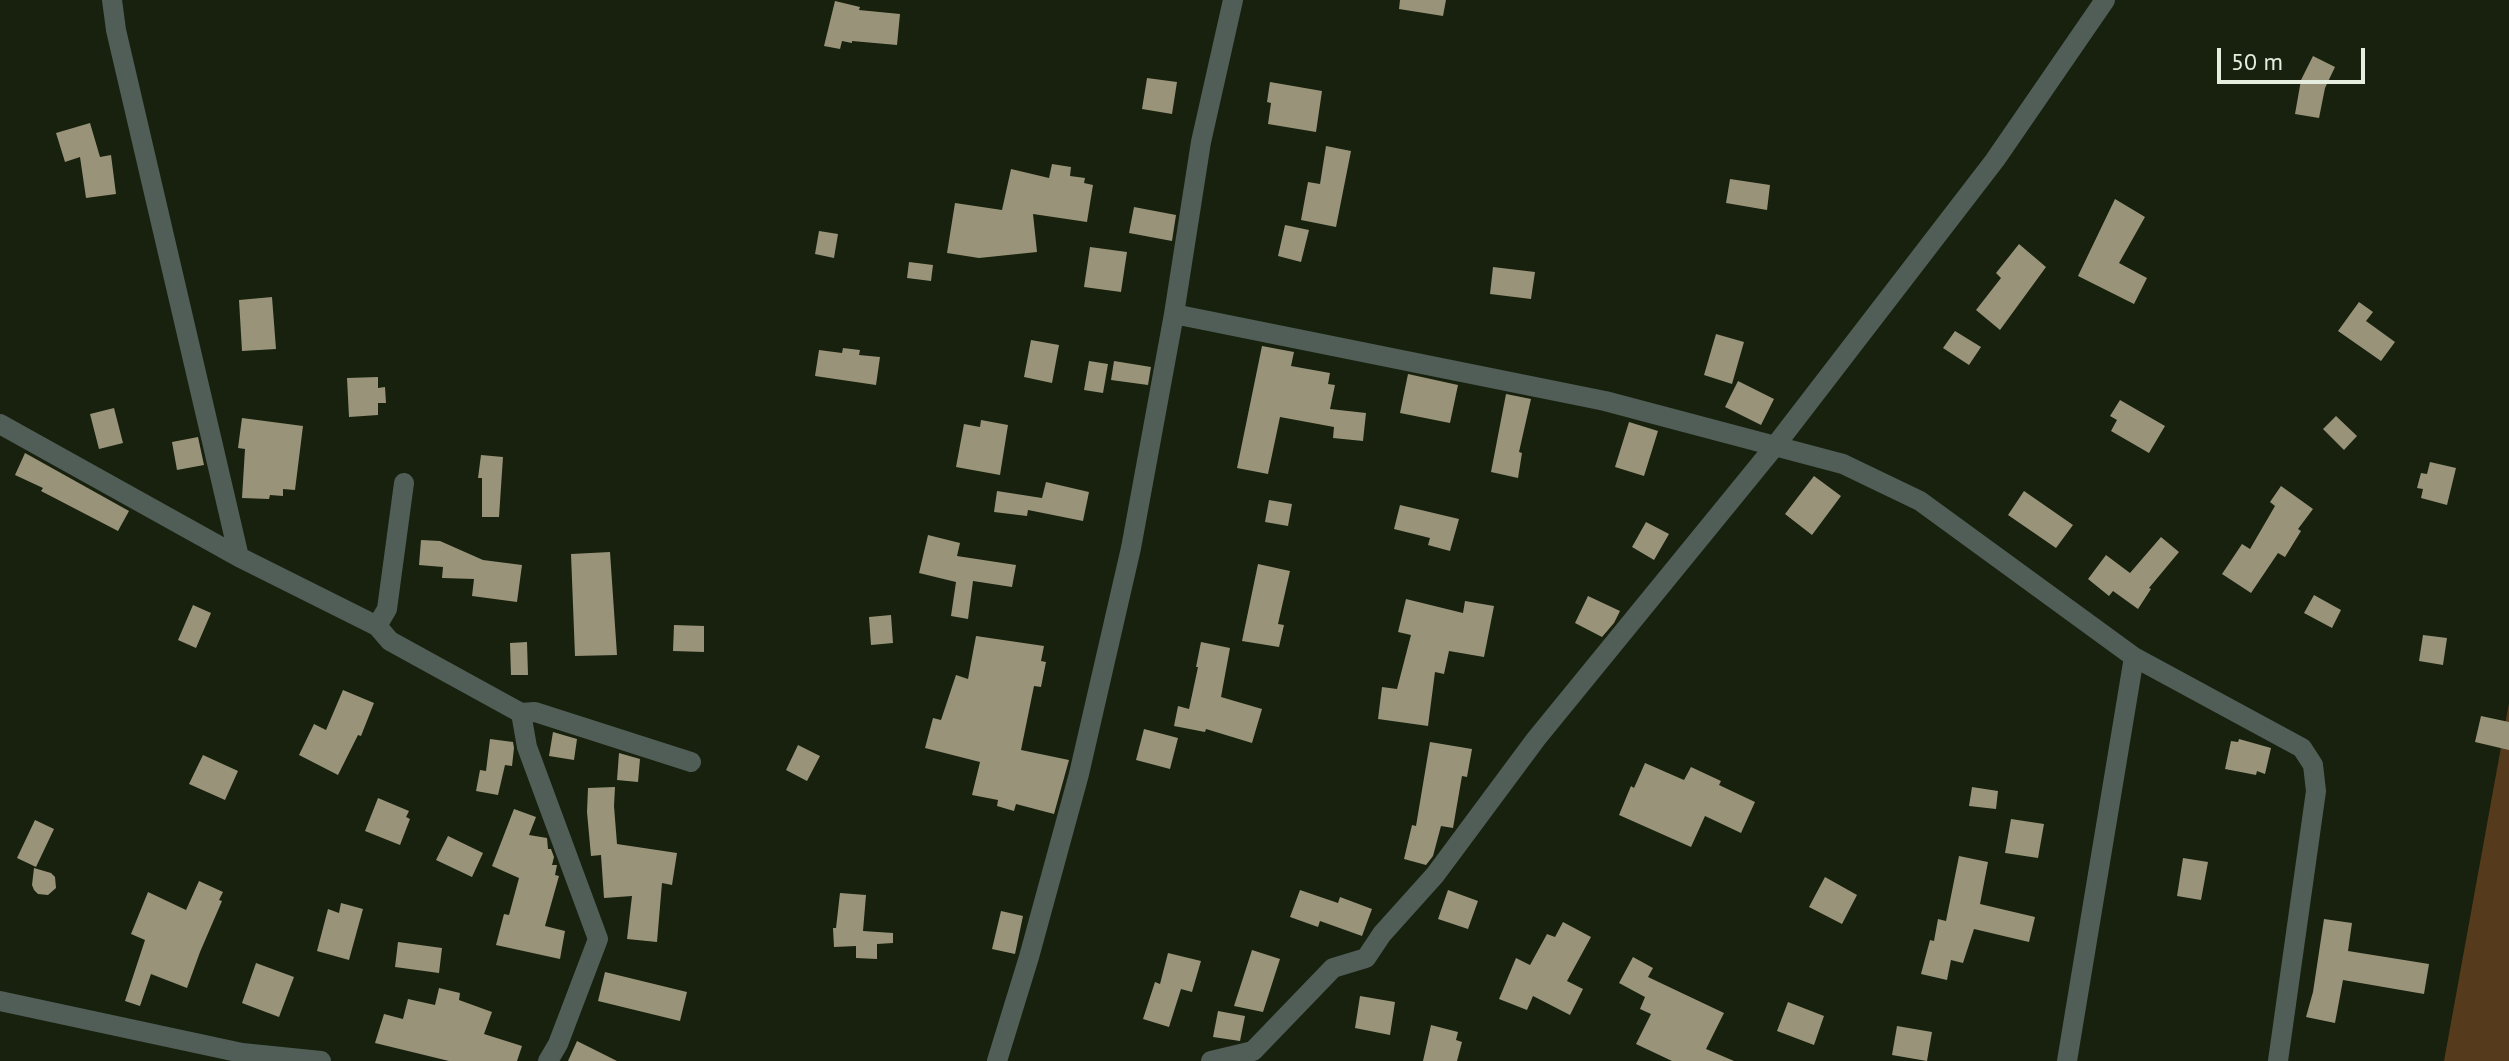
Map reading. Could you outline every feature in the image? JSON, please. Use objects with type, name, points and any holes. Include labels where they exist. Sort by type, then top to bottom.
[{"type":"street","points":[[112,0],[116,30],[239,557]]},
{"type":"street","points":[[997,1061],[1079,774],[1131,548],[1174,314],[1201,142],[1233,0]]},
{"type":"street","points":[[1211,1061],[1253,1051],[1333,968],[1366,958],[1382,934],[1435,875],[1536,739],[1775,446],[1995,160],[2105,0]]},
{"type":"street","points":[[1174,314],[1605,401],[1843,464],[1920,501],[2134,657],[2302,748],[2313,765],[2316,791],[2278,1061]]},
{"type":"street","points":[[0,424],[239,557],[377,626],[390,641],[521,713],[535,712],[691,762]]},
{"type":"street","points":[[377,626],[387,609],[404,483]]},
{"type":"street","points":[[2067,1061],[2134,657]]},
{"type":"street","points":[[521,713],[527,747],[598,939],[558,1044],[548,1061]]},
{"type":"street","points":[[0,1001],[240,1057],[321,1061]]},
{"type":"shaded area","points":[[2509,703],[2509,1061],[2444,1061]]},
{"type":"building","points":[[1400,0],[1446,0],[1443,16],[1399,9]]},
{"type":"building","points":[[835,1],[860,7],[859,10],[900,14],[897,45],[842,41],[840,49],[824,46]]},
{"type":"building","points":[[2313,56],[2335,67],[2325,88],[2319,118],[2295,114],[2301,80]]},
{"type":"building","points":[[1147,78],[1177,82],[1172,114],[1142,109]]},
{"type":"building","points":[[1270,82],[1322,91],[1316,132],[1268,124]]},
{"type":"building","points":[[90,123],[100,157],[111,155],[116,194],[86,198],[80,157],[65,162],[56,133]]},
{"type":"building","points":[[1326,146],[1351,151],[1336,227],[1301,220],[1308,182],[1320,184]]},
{"type":"building","points":[[1052,164],[1071,167],[1070,176],[1085,178],[1084,183],[1093,185],[1087,222],[1033,214],[1037,252],[979,258],[947,253],[955,203],[1002,210],[1011,169],[1049,178]]},
{"type":"building","points":[[1730,179],[1770,185],[1767,210],[1726,203]]},
{"type":"building","points":[[2115,199],[2145,217],[2119,263],[2147,278],[2134,304],[2078,276]]},
{"type":"building","points":[[1134,207],[1176,215],[1172,241],[1129,233]]},
{"type":"building","points":[[1285,225],[1309,230],[1301,262],[1278,256]]},
{"type":"building","points":[[819,231],[838,234],[834,258],[815,254]]},
{"type":"building","points":[[2019,244],[2046,267],[2000,330],[1976,310],[2001,278],[1996,273]]},
{"type":"building","points":[[1090,247],[1127,252],[1121,292],[1084,287]]},
{"type":"building","points":[[909,262],[933,265],[931,281],[907,278]]},
{"type":"building","points":[[1493,267],[1535,272],[1531,299],[1490,294]]},
{"type":"building","points":[[272,297],[276,349],[242,351],[239,300]]},
{"type":"building","points":[[2359,302],[2373,312],[2366,321],[2395,342],[2381,361],[2338,331]]},
{"type":"building","points":[[1955,331],[1981,347],[1969,365],[1943,348]]},
{"type":"building","points":[[1716,334],[1744,342],[1732,384],[1704,375]]},
{"type":"building","points":[[1031,340],[1059,345],[1052,383],[1024,377]]},
{"type":"building","points":[[1262,346],[1294,352],[1291,366],[1330,373],[1328,384],[1335,385],[1330,409],[1366,413],[1363,441],[1333,438],[1334,427],[1280,417],[1268,474],[1237,468]]},
{"type":"building","points":[[843,348],[860,350],[859,355],[880,357],[876,385],[815,376],[819,350],[842,353]]},
{"type":"building","points":[[1089,361],[1108,364],[1103,393],[1084,390]]},
{"type":"building","points":[[1114,361],[1151,367],[1148,385],[1111,380]]},
{"type":"building","points":[[1408,374],[1458,385],[1450,423],[1400,413]]},
{"type":"building","points":[[378,377],[378,388],[385,387],[386,403],[378,403],[378,415],[349,417],[347,378]]},
{"type":"building","points":[[1738,381],[1774,399],[1761,425],[1725,407]]},
{"type":"building","points":[[1506,394],[1531,399],[1519,452],[1522,453],[1518,478],[1491,472]]},
{"type":"building","points":[[2120,400],[2165,426],[2149,453],[2111,431],[2117,420],[2110,416]]},
{"type":"building","points":[[114,408],[123,443],[99,449],[90,414]]},
{"type":"building","points":[[2336,416],[2357,436],[2344,450],[2323,429]]},
{"type":"building","points":[[242,418],[303,426],[295,490],[283,489],[283,496],[270,495],[269,499],[242,498],[245,449],[238,448]]},
{"type":"building","points":[[981,420],[1008,425],[1000,475],[956,467],[964,424],[980,427]]},
{"type":"building","points":[[1629,422],[1658,431],[1644,476],[1615,467]]},
{"type":"building","points":[[198,437],[204,465],[177,470],[172,442]]},
{"type":"building","points":[[25,453],[129,511],[118,531],[15,475]]},
{"type":"building","points":[[481,455],[503,457],[499,517],[482,517],[482,478],[478,478]]},
{"type":"building","points":[[2430,462],[2456,468],[2447,505],[2421,498],[2423,489],[2417,488],[2421,473],[2427,474]]},
{"type":"building","points":[[1814,476],[1841,496],[1812,535],[1785,514]]},
{"type":"building","points":[[1046,482],[1089,492],[1083,521],[1028,510],[1027,516],[994,512],[997,491],[1042,498]]},
{"type":"building","points":[[2281,486],[2313,509],[2298,529],[2301,531],[2285,557],[2278,553],[2251,593],[2222,574],[2242,544],[2250,549],[2275,506],[2270,502]]},
{"type":"building","points":[[2024,491],[2073,525],[2056,548],[2008,515]]},
{"type":"building","points":[[1269,500],[1292,504],[1288,526],[1265,522]]},
{"type":"building","points":[[1400,505],[1459,519],[1450,551],[1428,545],[1430,538],[1394,529]]},
{"type":"building","points":[[1646,522],[1669,534],[1654,560],[1632,547]]},
{"type":"building","points":[[928,535],[960,543],[957,556],[1016,565],[1012,587],[973,581],[968,619],[951,616],[956,582],[919,573]]},
{"type":"building","points":[[2161,537],[2179,552],[2149,588],[2138,609],[2113,591],[2109,596],[2088,579],[2106,555],[2130,573]]},
{"type":"building","points":[[421,540],[440,541],[483,560],[522,565],[517,602],[472,596],[474,579],[442,578],[443,567],[419,565]]},
{"type":"building","points":[[610,552],[617,655],[575,656],[571,554]]},
{"type":"building","points":[[1258,564],[1290,571],[1278,624],[1284,625],[1279,647],[1242,641]]},
{"type":"building","points":[[2314,595],[2341,610],[2332,628],[2304,613]]},
{"type":"building","points":[[1588,596],[1620,611],[1602,637],[1575,623]]},
{"type":"building","points":[[1406,599],[1463,613],[1465,601],[1494,606],[1484,657],[1449,651],[1444,674],[1435,672],[1428,726],[1378,719],[1382,687],[1397,689],[1411,635],[1398,632]]},
{"type":"building","points":[[193,605],[211,613],[196,648],[178,640]]},
{"type":"building","points":[[891,615],[893,643],[871,645],[869,617]]},
{"type":"building","points":[[674,625],[704,626],[704,652],[673,651]]},
{"type":"building","points":[[2423,635],[2447,638],[2443,665],[2419,661]]},
{"type":"building","points":[[976,636],[1044,646],[1041,661],[1046,662],[1041,687],[1034,686],[1021,750],[1069,760],[1054,814],[1016,804],[1014,811],[997,806],[998,800],[972,795],[980,762],[925,748],[933,718],[941,720],[956,675],[968,679]]},
{"type":"building","points":[[527,642],[528,675],[511,675],[510,643]]},
{"type":"building","points":[[1201,642],[1230,648],[1221,697],[1262,709],[1252,743],[1206,729],[1205,732],[1174,726],[1178,706],[1189,709]]},
{"type":"building","points":[[343,690],[374,703],[361,736],[358,735],[338,775],[299,755],[314,724],[326,730]]},
{"type":"building","points":[[2481,716],[2509,722],[2509,750],[2475,742]]},
{"type":"building","points":[[1144,729],[1178,738],[1170,769],[1136,760]]},
{"type":"building","points":[[553,732],[577,739],[574,760],[549,756]]},
{"type":"building","points":[[490,739],[513,742],[514,748],[512,766],[505,765],[498,795],[476,791],[480,770],[486,771]]},
{"type":"building","points":[[2239,739],[2271,748],[2265,774],[2225,769],[2231,741],[2238,742]]},
{"type":"building","points":[[1430,742],[1472,749],[1467,777],[1462,776],[1453,828],[1441,826],[1433,856],[1426,865],[1404,859],[1412,825],[1416,826]]},
{"type":"building","points":[[798,745],[820,756],[807,781],[786,770]]},
{"type":"building","points":[[619,753],[640,759],[638,782],[617,780]]},
{"type":"building","points":[[203,755],[238,771],[225,800],[189,784]]},
{"type":"building","points":[[1645,763],[1684,780],[1691,767],[1755,802],[1741,833],[1705,816],[1691,847],[1619,815]]},
{"type":"building","points":[[615,787],[617,844],[677,853],[672,885],[662,883],[657,942],[627,939],[632,896],[604,898],[601,855],[591,856],[588,788]]},
{"type":"building","points":[[1972,787],[1998,791],[1996,809],[1969,806]]},
{"type":"building","points":[[378,798],[409,811],[406,817],[410,819],[400,845],[365,831]]},
{"type":"building","points":[[514,809],[536,817],[529,835],[547,838],[548,849],[554,857],[552,865],[557,865],[555,875],[559,876],[545,926],[565,931],[560,959],[496,945],[504,914],[509,915],[519,878],[492,866]]},
{"type":"building","points":[[2011,819],[2044,824],[2038,858],[2005,853]]},
{"type":"building","points":[[35,820],[54,829],[36,867],[17,858]]},
{"type":"building","points":[[448,836],[483,853],[472,877],[436,860]]},
{"type":"building","points":[[1959,856],[1988,862],[1980,904],[2035,917],[2029,942],[1974,929],[1963,963],[1951,960],[1947,980],[1921,974],[1930,940],[1934,941],[1938,919],[1946,921]]},
{"type":"building","points":[[2183,858],[2208,862],[2201,900],[2177,896]]},
{"type":"building","points":[[34,868],[55,877],[56,888],[48,895],[38,894],[34,890]]},
{"type":"building","points":[[1825,877],[1857,895],[1842,924],[1809,907]]},
{"type":"building","points":[[199,881],[223,892],[219,900],[222,901],[187,988],[151,974],[140,1006],[125,1001],[145,940],[131,934],[148,892],[186,910]]},
{"type":"building","points":[[1300,890],[1338,903],[1340,897],[1372,909],[1362,936],[1320,921],[1318,927],[1290,917]]},
{"type":"building","points":[[1448,890],[1478,901],[1468,929],[1438,919]]},
{"type":"building","points":[[840,893],[866,895],[863,931],[893,933],[893,943],[877,944],[877,959],[856,958],[856,946],[834,947],[833,928],[836,928]]},
{"type":"building","points":[[341,903],[363,909],[349,960],[317,951],[328,909],[339,913]]},
{"type":"building","points":[[1001,911],[1023,916],[1015,954],[992,949]]},
{"type":"building","points":[[2324,919],[2352,923],[2348,951],[2429,964],[2424,994],[2343,980],[2335,1023],[2306,1017]]},
{"type":"building","points":[[1563,922],[1591,937],[1567,981],[1583,989],[1570,1015],[1533,996],[1527,1010],[1499,999],[1516,958],[1530,965],[1547,934],[1555,937]]},
{"type":"building","points":[[398,942],[442,948],[439,973],[395,967]]},
{"type":"building","points":[[1252,950],[1280,959],[1263,1012],[1234,1006]]},
{"type":"building","points":[[1168,953],[1201,961],[1192,992],[1181,989],[1169,1027],[1143,1019],[1155,982],[1160,984]]},
{"type":"building","points":[[1633,957],[1653,968],[1648,977],[1724,1013],[1706,1049],[1734,1061],[1672,1061],[1636,1044],[1651,1014],[1640,1009],[1645,997],[1619,983]]},
{"type":"building","points":[[256,963],[294,977],[279,1017],[242,1003]]},
{"type":"building","points":[[605,972],[687,992],[680,1021],[598,1001]]},
{"type":"building","points":[[439,988],[460,993],[459,1000],[492,1012],[484,1034],[522,1046],[517,1061],[449,1061],[375,1043],[384,1014],[403,1019],[408,999],[435,1005]]},
{"type":"building","points":[[1360,996],[1395,1002],[1390,1035],[1355,1028]]},
{"type":"building","points":[[1788,1002],[1824,1016],[1814,1045],[1777,1031]]},
{"type":"building","points":[[1218,1011],[1245,1016],[1240,1041],[1213,1037]]},
{"type":"building","points":[[1431,1025],[1458,1032],[1456,1040],[1462,1042],[1457,1061],[1423,1061]]},
{"type":"building","points":[[1897,1026],[1932,1032],[1927,1061],[1892,1055]]},
{"type":"building","points":[[577,1041],[617,1061],[568,1061]]}]
